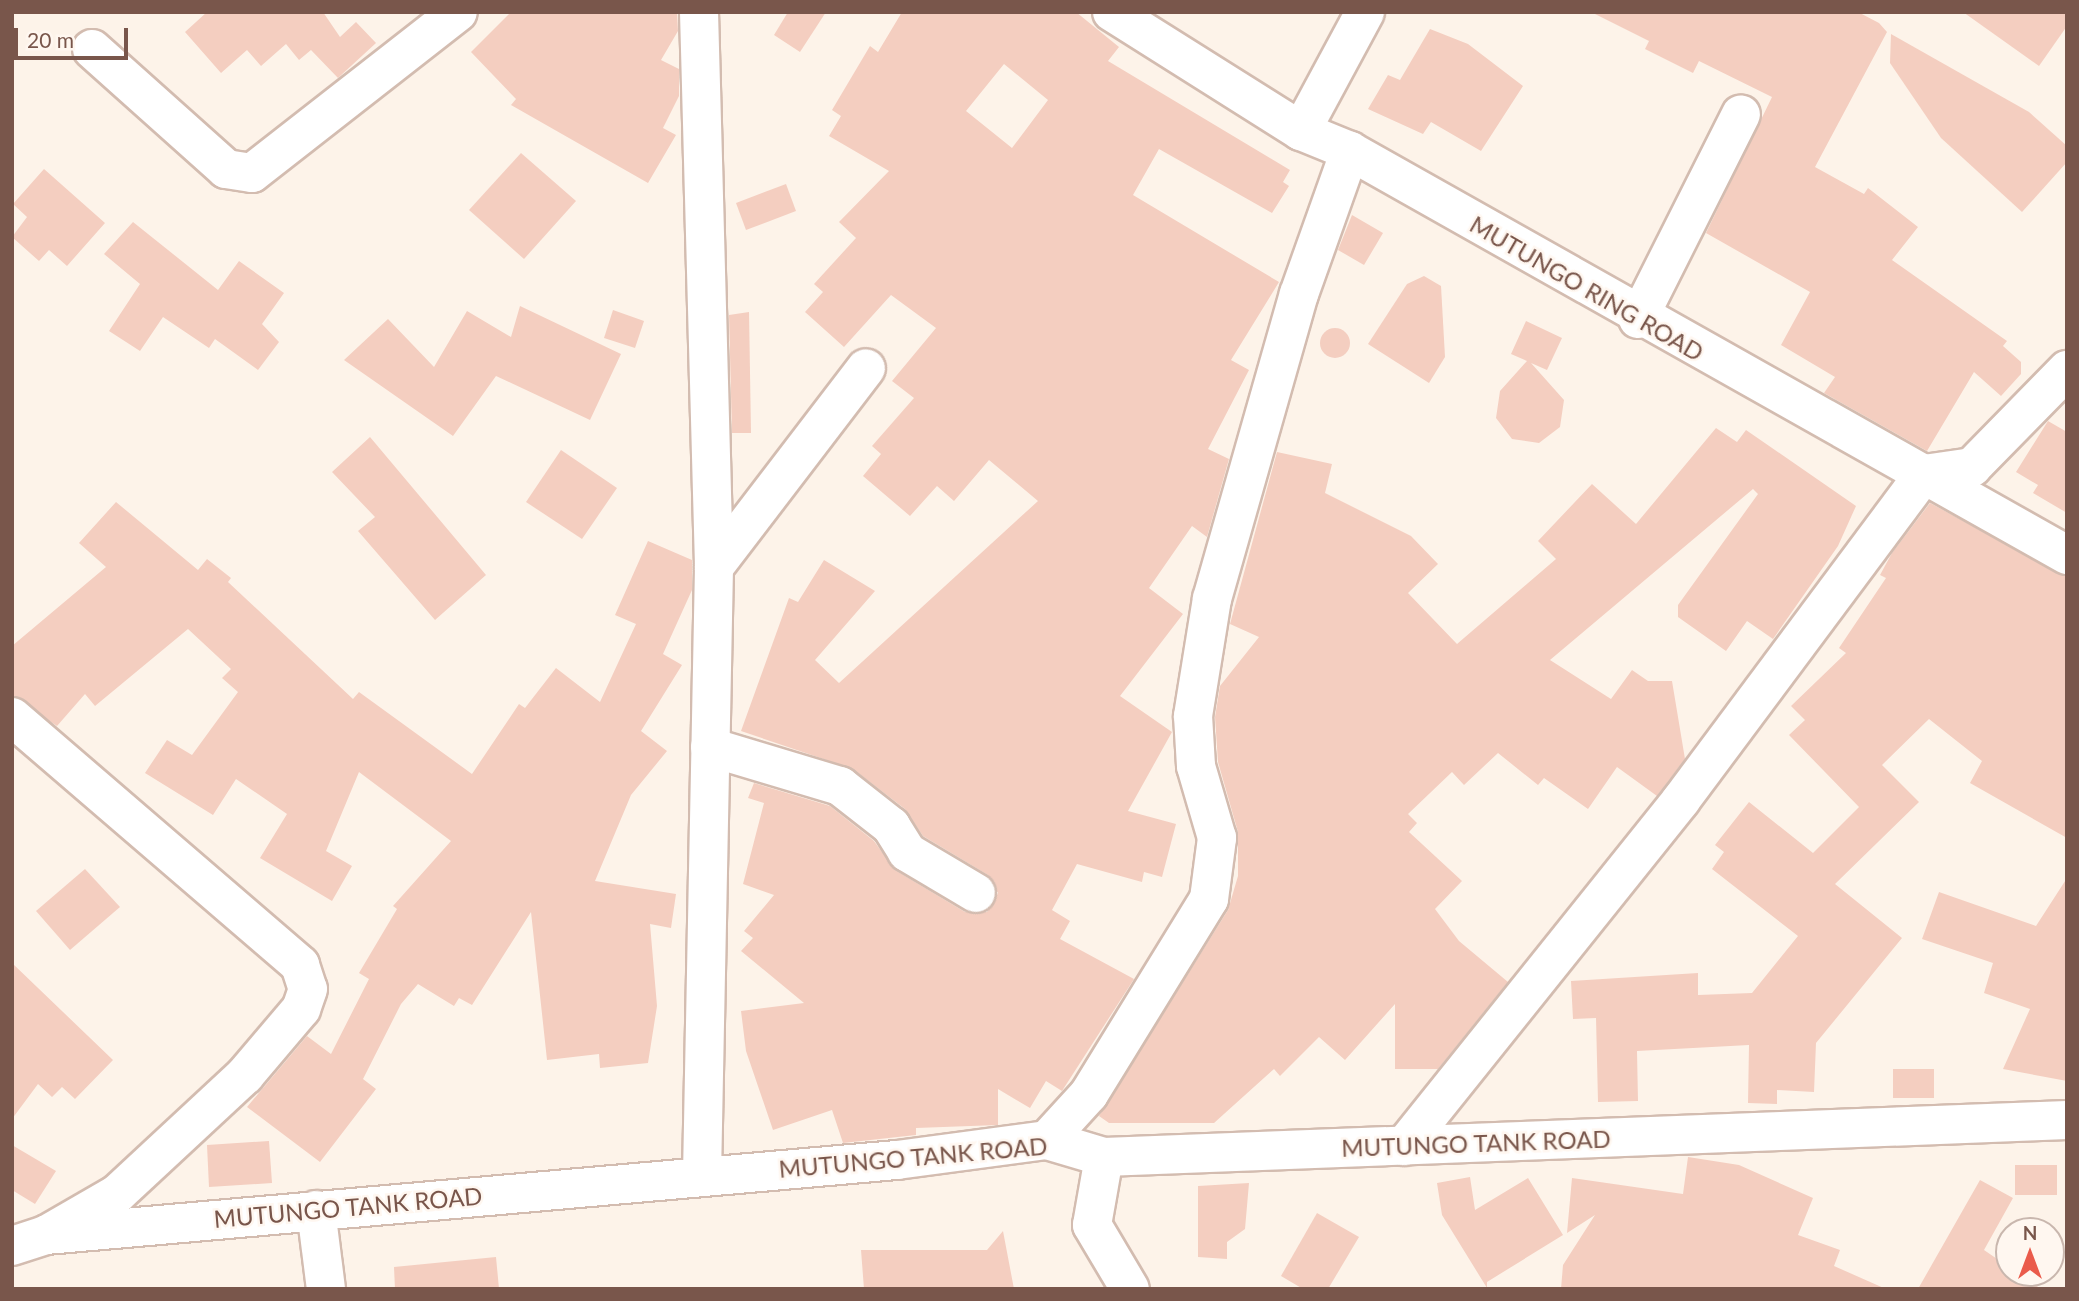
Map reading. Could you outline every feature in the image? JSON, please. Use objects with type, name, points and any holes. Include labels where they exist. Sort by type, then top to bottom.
[{"type":"street","points":[[92,49],[226,170],[252,173],[458,12]]},
{"type":"street","points":[[699,12],[713,567],[702,1175]]},
{"type":"street","name":"MUTUNGO RING ROAD","points":[[1112,12],[1301,131],[1350,151],[1638,319],[2067,555]]},
{"type":"street","points":[[1301,131],[1365,12]]},
{"type":"street","points":[[1638,319],[1741,114]]},
{"type":"street","points":[[1047,1139],[1089,1094],[1209,899],[1217,838],[1196,766],[1193,716],[1212,599],[1299,294],[1350,151]]},
{"type":"street","points":[[713,567],[866,368]]},
{"type":"street","points":[[1404,1146],[1681,800],[1924,474],[1972,467],[2067,370]]},
{"type":"street","points":[[12,717],[300,965],[308,989],[301,1009],[235,1084],[117,1194],[29,1240]]},
{"type":"street","points":[[710,747],[840,786],[891,826],[907,852],[976,893]]},
{"type":"street","name":"MUTUNGO TANK ROAD","points":[[29,1240],[316,1210],[897,1160],[1047,1139],[1104,1157],[2067,1120]]},
{"type":"street","points":[[1104,1157],[1092,1225],[1130,1289]]},
{"type":"street","points":[[316,1210],[326,1289]]},
{"type":"building","points":[[207,12],[323,12],[340,37],[356,22],[376,43],[338,78],[311,50],[299,60],[286,44],[261,66],[247,50],[221,73],[185,32]]},
{"type":"building","points":[[511,12],[677,12],[678,31],[661,60],[679,69],[679,96],[663,128],[676,135],[648,183],[511,105],[516,99],[471,52]]},
{"type":"building","points":[[788,12],[826,12],[800,52],[774,35]]},
{"type":"building","points":[[902,12],[1076,12],[1119,47],[1108,61],[1290,170],[1283,182],[1289,186],[1272,213],[1159,149],[1133,195],[1279,282],[1231,360],[1249,370],[1208,449],[1229,459],[1207,537],[1192,526],[1149,588],[1183,614],[1120,696],[1172,732],[1128,811],[1176,824],[1162,877],[1144,872],[1142,882],[1077,864],[1052,910],[1070,921],[1060,939],[1134,979],[1062,1091],[1046,1081],[1030,1108],[998,1089],[998,1125],[916,1128],[916,1135],[843,1143],[832,1110],[773,1130],[746,1051],[741,1011],[804,1003],[741,951],[753,938],[744,931],[774,895],[743,884],[764,803],[748,798],[754,783],[830,806],[874,841],[895,870],[965,912],[987,912],[998,893],[988,875],[923,836],[905,809],[853,769],[741,731],[789,598],[798,602],[824,560],[875,591],[815,660],[839,683],[1038,501],[989,460],[954,501],[937,486],[910,516],[863,476],[881,454],[872,446],[914,398],[892,381],[936,328],[891,295],[844,347],[805,312],[823,292],[814,284],[856,238],[839,222],[889,171],[829,136],[841,116],[832,110],[870,46],[878,52]],"holes":[[[1004,64],[1048,100],[1012,148],[966,111]]]},
{"type":"building","points":[[1591,12],[1858,12],[1879,23],[1887,32],[1815,167],[1864,194],[1868,188],[1918,227],[1892,260],[2007,341],[2003,346],[2021,362],[2021,374],[2001,396],[1974,372],[1927,451],[1824,393],[1835,377],[1781,345],[1810,292],[1706,233],[1772,97],[1699,61],[1693,73],[1645,49],[1649,41]]},
{"type":"building","points":[[1963,12],[2067,12],[2067,26],[2039,66]]},
{"type":"building","points":[[1430,29],[1468,44],[1523,86],[1481,151],[1431,122],[1423,134],[1368,109],[1388,75],[1400,80]]},
{"type":"building","points":[[1891,34],[2029,112],[2067,146],[2067,162],[2022,212],[1941,138],[1890,63]]},
{"type":"building","points":[[521,153],[576,201],[524,259],[469,210]]},
{"type":"building","points":[[44,169],[105,223],[67,266],[49,250],[39,261],[12,237],[27,217],[13,204]]},
{"type":"building","points":[[786,184],[796,211],[746,230],[736,203]]},
{"type":"building","points":[[1352,215],[1383,233],[1364,265],[1338,250]]},
{"type":"building","points":[[133,222],[218,290],[239,261],[284,293],[262,324],[279,342],[258,370],[215,339],[209,348],[163,317],[140,351],[109,331],[140,284],[104,254]]},
{"type":"building","points":[[1424,276],[1441,286],[1445,357],[1429,383],[1368,344],[1407,284]]},
{"type":"building","points":[[520,306],[621,354],[590,420],[496,376],[453,436],[344,360],[388,319],[434,367],[467,311],[511,337]]},
{"type":"building","points":[[613,310],[644,321],[635,348],[604,338]]},
{"type":"building","points":[[749,312],[751,433],[732,433],[729,315]]},
{"type":"building","points":[[1526,321],[1562,338],[1547,370],[1531,363],[1564,400],[1560,427],[1539,443],[1512,439],[1496,418],[1500,391],[1527,361],[1511,354]]},
{"type":"building","points":[[1335,328],[1346,332],[1350,343],[1346,354],[1335,358],[1324,354],[1320,343],[1324,332]]},
{"type":"building","points":[[2048,421],[2067,432],[2067,513],[2033,493],[2038,485],[2016,472]]},
{"type":"building","points":[[1716,428],[1737,442],[1746,430],[1856,506],[1838,546],[1773,639],[1747,621],[1726,651],[1678,617],[1678,605],[1758,494],[1753,489],[1550,660],[1611,699],[1632,670],[1648,681],[1672,681],[1685,759],[1657,796],[1617,767],[1588,809],[1544,778],[1538,785],[1498,753],[1464,785],[1452,772],[1408,814],[1417,823],[1409,832],[1462,881],[1435,909],[1459,941],[1508,982],[1438,1069],[1395,1069],[1395,1004],[1345,1060],[1319,1037],[1280,1076],[1274,1069],[1214,1123],[1109,1123],[1099,1116],[1228,910],[1238,876],[1238,832],[1218,762],[1215,717],[1220,686],[1259,637],[1230,624],[1277,452],[1332,464],[1325,493],[1411,536],[1438,564],[1408,593],[1457,644],[1556,559],[1538,541],[1592,484],[1636,524]]},
{"type":"building","points":[[370,437],[486,575],[435,620],[358,531],[375,517],[332,472]]},
{"type":"building","points":[[561,450],[617,488],[582,539],[526,502]]},
{"type":"building","points":[[116,502],[198,570],[207,559],[231,578],[228,582],[353,699],[359,692],[472,774],[519,704],[525,708],[556,668],[600,702],[636,624],[615,615],[648,541],[692,560],[692,590],[663,654],[682,665],[641,731],[667,751],[631,795],[595,881],[676,894],[671,928],[650,924],[657,1006],[648,1063],[600,1068],[599,1054],[547,1060],[531,912],[472,1005],[459,998],[454,1006],[418,984],[401,1004],[363,1079],[376,1089],[320,1162],[247,1107],[307,1036],[331,1054],[369,979],[359,973],[397,909],[393,906],[451,841],[359,772],[326,851],[352,866],[332,901],[260,858],[287,814],[236,779],[213,815],[145,773],[167,740],[192,755],[238,692],[222,678],[231,669],[188,629],[95,706],[85,694],[57,726],[12,696],[12,646],[106,567],[79,543]]},
{"type":"building","points":[[1930,503],[2067,577],[2067,838],[1970,783],[1982,761],[1929,719],[1882,765],[1919,802],[1835,884],[1902,938],[1816,1043],[1814,1092],[1777,1090],[1777,1104],[1748,1103],[1749,1045],[1637,1051],[1638,1101],[1598,1102],[1596,1018],[1573,1019],[1571,981],[1698,973],[1698,995],[1752,993],[1798,936],[1712,869],[1724,852],[1715,845],[1749,802],[1813,853],[1859,807],[1789,735],[1805,720],[1791,706],[1846,653],[1839,648],[1886,578],[1880,575],[1892,553]]},
{"type":"building","points":[[85,869],[120,907],[70,950],[36,911]]},
{"type":"building","points":[[2067,878],[2067,1081],[2003,1069],[2030,1009],[1984,993],[1993,963],[1922,939],[1939,892],[2036,926]]},
{"type":"building","points":[[12,963],[113,1060],[75,1099],[62,1087],[52,1097],[38,1084],[12,1119]]},
{"type":"building","points":[[1893,1069],[1934,1069],[1934,1098],[1893,1098]]},
{"type":"building","points":[[269,1141],[272,1183],[209,1187],[207,1145]]},
{"type":"building","points":[[12,1145],[56,1171],[35,1204],[12,1190]]},
{"type":"building","points":[[1688,1157],[1739,1165],[1813,1198],[1798,1235],[1840,1250],[1834,1266],[1886,1289],[1561,1289],[1563,1265],[1595,1215],[1567,1233],[1572,1178],[1683,1194]]},
{"type":"building","points":[[2015,1165],[2057,1165],[2057,1195],[2015,1195]]},
{"type":"building","points":[[1470,1177],[1475,1210],[1528,1178],[1563,1235],[1487,1282],[1487,1288],[1442,1215],[1437,1183]]},
{"type":"building","points":[[1980,1180],[2013,1198],[2002,1217],[1995,1217],[1995,1230],[1984,1250],[1995,1258],[1995,1287],[2041,1289],[1918,1289]]},
{"type":"building","points":[[1249,1183],[1245,1229],[1227,1242],[1227,1259],[1198,1257],[1198,1186]]},
{"type":"building","points":[[1317,1213],[1359,1237],[1328,1289],[1303,1289],[1281,1276]]},
{"type":"building","points":[[1003,1231],[1014,1289],[864,1289],[861,1250],[987,1250]]},
{"type":"building","points":[[496,1257],[499,1289],[395,1289],[394,1267]]}]
